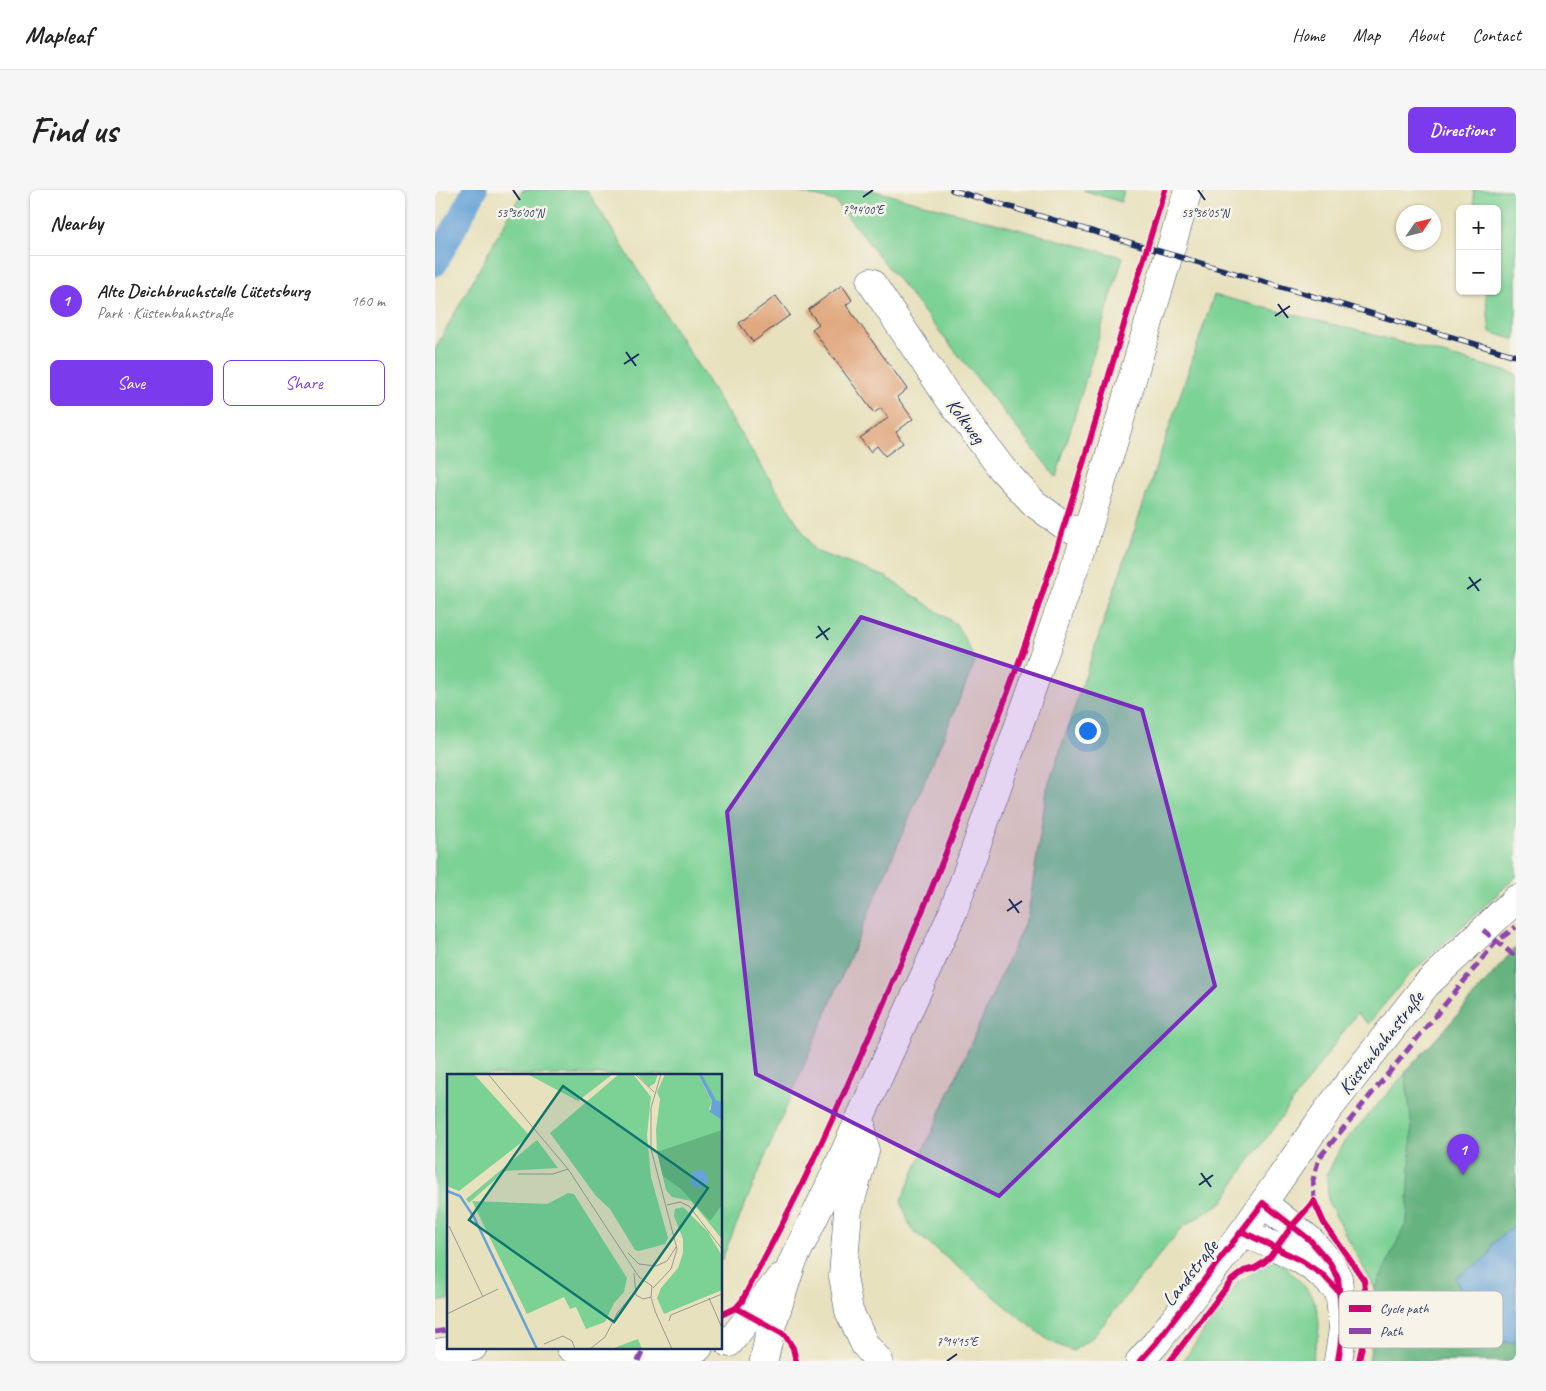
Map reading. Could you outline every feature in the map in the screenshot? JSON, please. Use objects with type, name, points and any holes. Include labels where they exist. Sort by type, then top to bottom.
[{"type":"main road","points":[[792,1263],[725,1343],[747,1350],[764,1361],[771,1328],[792,1263],[828,1189],[953,912],[1087,535],[1188,190]]},
{"type":"main road","name":"Kolkweg","points":[[871,282],[948,397],[1003,470],[1035,504],[1065,526],[1087,535]]},
{"type":"main road","name":"Küstenbahnstraße","points":[[1263,1203],[1327,1112],[1425,986],[1516,899]]},
{"type":"main road","points":[[861,1117],[865,1151],[848,1210],[843,1276],[849,1311],[865,1345],[879,1361]]},
{"type":"main road","points":[[1263,1203],[1310,1240],[1330,1263],[1338,1278],[1340,1291]]},
{"type":"main road","name":"Landstraße","points":[[1140,1361],[1243,1232],[1263,1203]]},
{"type":"main road","points":[[1243,1232],[1302,1261],[1324,1276],[1339,1292]]},
{"type":"main road","points":[[435,1354],[468,1348]]},
{"type":"main road","points":[[572,1348],[597,1361]]},
{"type":"main road","points":[[619,1348],[666,1361]]},
{"type":"main road","points":[[677,1361],[697,1348]]},
{"type":"main road","points":[[1338,1361],[1340,1348]]},
{"type":"highlighted area","points":[[861,617],[1142,710],[1215,986],[999,1196],[756,1074],[727,812]]},
{"type":"green space","points":[[523,190],[587,190],[815,551],[886,577],[956,624],[976,660],[723,1256],[723,1074],[447,1074],[447,1300],[435,1302],[435,349]]},
{"type":"green space","points":[[790,190],[871,190],[1123,257],[1056,477],[835,201]]},
{"type":"green space","points":[[1083,190],[1124,190],[1121,202]]},
{"type":"green space","points":[[1473,190],[1516,190],[1516,340],[1490,332],[1485,295],[1501,295],[1501,205],[1475,205]]},
{"type":"green space","points":[[1214,295],[1363,332],[1516,374],[1516,877],[1407,977],[1368,1024],[1357,1013],[1238,1177],[1223,1202],[1184,1226],[1093,1337],[1073,1351],[1049,1341],[911,1229],[901,1201],[1028,915],[1047,789]]},
{"type":"green space","points":[[1516,947],[1516,1361],[1369,1361],[1371,1348],[1503,1348],[1503,1291],[1375,1291],[1328,1202],[1327,1174],[1343,1143]]},
{"type":"green space","points":[[1516,947],[1516,1224],[1493,1243],[1488,1257],[1455,1279],[1461,1291],[1375,1291],[1407,1221],[1412,1128],[1405,1072]]},
{"type":"green space","points":[[1275,1259],[1306,1288],[1315,1305],[1319,1330],[1312,1361],[1183,1361],[1237,1283]]},
{"type":"green space","points":[[1503,1342],[1516,1342],[1516,1361],[1369,1361],[1371,1348],[1503,1348]]},
{"type":"water","points":[[1516,1224],[1516,1342],[1503,1342],[1503,1291],[1462,1291],[1455,1278],[1488,1257],[1493,1243]]},
{"type":"building","points":[[842,285],[852,300],[846,305],[907,389],[897,397],[913,419],[896,432],[903,443],[885,456],[877,446],[870,452],[860,438],[888,418],[881,408],[874,413],[812,329],[819,324],[808,310]]},
{"type":"building","points":[[776,296],[790,315],[753,342],[739,323]]},
{"type":"waterway","points":[[435,264],[475,190]]},
{"type":"railway","points":[[952,190],[1516,356]]},
{"type":"marked path","points":[[1314,1201],[1313,1180],[1319,1158],[1496,942],[1516,927]]},
{"type":"marked path","points":[[1483,930],[1516,957]]},
{"type":"marked path","points":[[435,1332],[447,1330]]},
{"type":"marked path","points":[[638,1361],[644,1348]]},
{"type":"cycle path","points":[[736,1308],[742,1301],[790,1209],[834,1116],[916,926],[967,799],[1037,611],[1165,190]]},
{"type":"cycle path","points":[[1170,1361],[1232,1280],[1244,1271],[1255,1268],[1270,1257],[1292,1226],[1314,1201],[1324,1223],[1364,1280],[1365,1291]]},
{"type":"cycle path","points":[[1140,1361],[1156,1343],[1263,1203],[1310,1240],[1330,1263],[1338,1278],[1339,1291]]},
{"type":"cycle path","points":[[1243,1232],[1302,1261],[1324,1276],[1339,1292]]},
{"type":"cycle path","points":[[723,1314],[736,1308],[785,1335],[793,1348],[796,1361]]},
{"type":"cycle path","points":[[1338,1361],[1340,1348]]},
{"type":"cycle path","points":[[1359,1361],[1362,1348]]},
{"type":"place","name":"Alte Deichbruchstelle Lütetsburg","points":[[1463,1175]]}]
